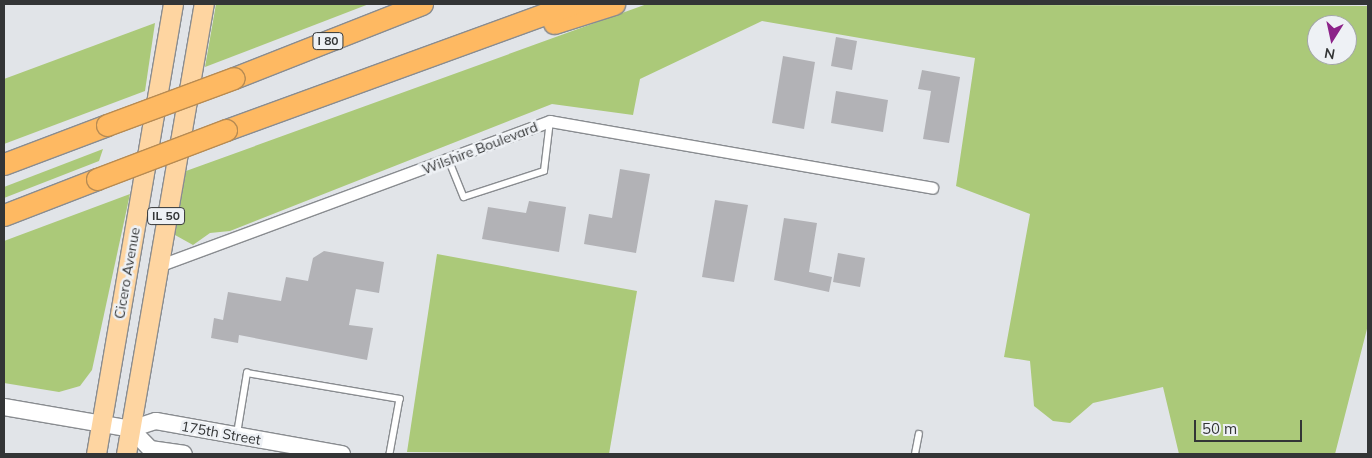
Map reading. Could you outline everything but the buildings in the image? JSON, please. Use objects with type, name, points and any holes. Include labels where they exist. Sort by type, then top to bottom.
[{"type":"highway","name":"I 80","points":[[4,164],[234,78],[422,4]]},
{"type":"highway","points":[[4,215],[226,130],[572,4]]},
{"type":"highway","points":[[405,65],[614,4]]},
{"type":"main road","name":"Cicero Avenue","points":[[96,454],[173,4]]},
{"type":"main road","name":"Cicero Avenue","points":[[126,454],[204,4]]},
{"type":"street","name":"Wilshire Boulevard","points":[[158,266],[449,160],[550,121],[932,188]]},
{"type":"street","name":"175th Street","points":[[4,407],[131,429],[156,421],[342,454]]},
{"type":"street","name":"175th Street","points":[[131,429],[150,449],[184,454]]},
{"type":"lane","points":[[449,160],[464,197],[544,171],[550,121]]},
{"type":"lane","points":[[236,436],[247,373],[400,399],[390,454]]},
{"type":"lane","points":[[915,454],[919,434]]},
{"type":"green space","points":[[216,4],[369,4],[205,67]]},
{"type":"green space","points":[[647,4],[1368,6],[1368,325],[1335,454],[1179,454],[1163,387],[1093,403],[1070,423],[1053,421],[1034,406],[1030,361],[1004,357],[1030,214],[956,186],[975,58],[762,21],[640,79],[633,115],[552,104],[230,231],[210,233],[193,245],[175,235],[186,171]]},
{"type":"green space","points":[[155,23],[145,91],[4,144],[4,79]]},
{"type":"green space","points":[[103,149],[99,161],[4,198],[4,187]]},
{"type":"green space","points":[[130,194],[92,370],[80,386],[59,392],[4,383],[4,241]]},
{"type":"green space","points":[[437,254],[637,291],[609,454],[407,452]]}]
